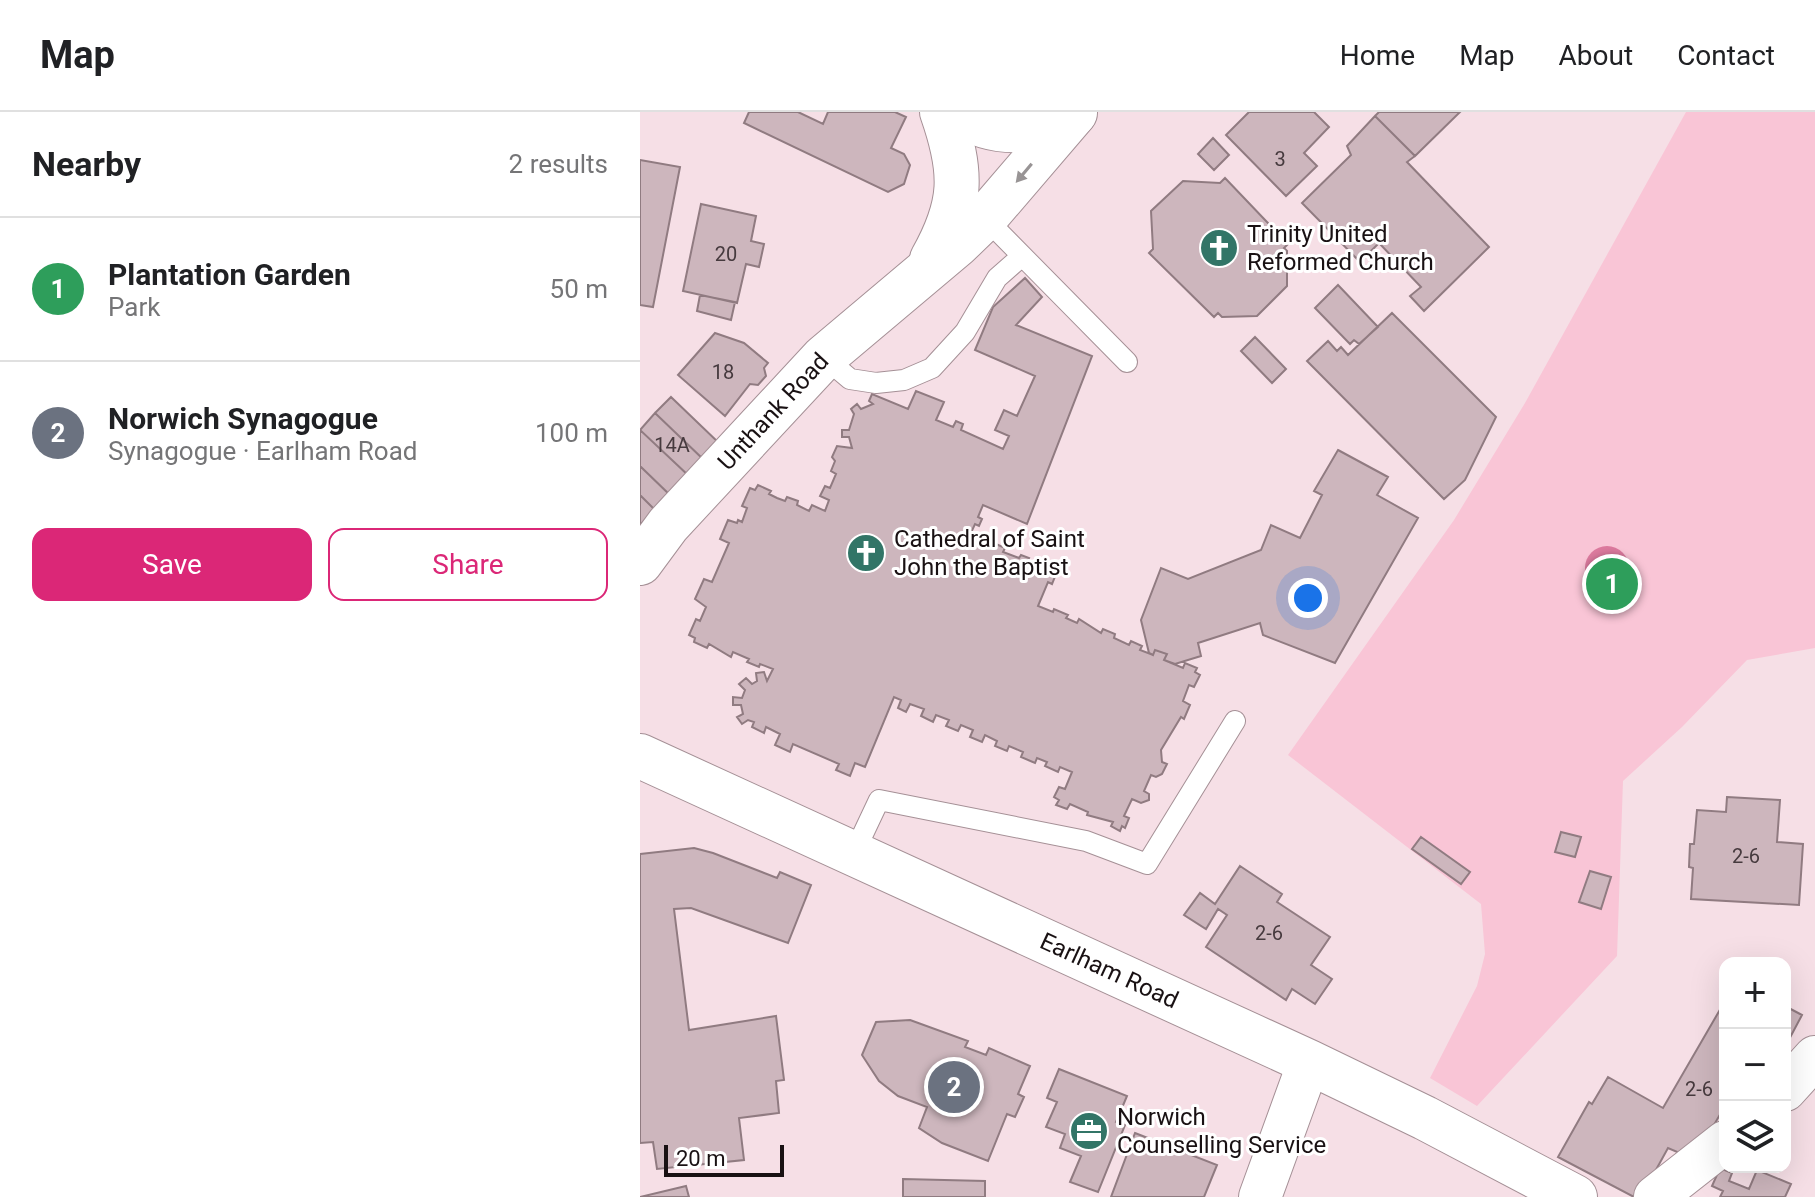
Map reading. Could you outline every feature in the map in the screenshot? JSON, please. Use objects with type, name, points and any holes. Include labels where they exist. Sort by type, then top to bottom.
[{"type":"main road","name":"Unthank Road","points":[[923,275],[948,230],[958,190],[955,163],[942,112]]},
{"type":"main road","points":[[956,112],[991,129],[1026,131],[1055,124],[1075,113]]},
{"type":"main road","name":"Unthank Road","points":[[640,563],[668,525],[824,357],[923,275],[985,218],[1075,113]]},
{"type":"main road","name":"Earlham Road","points":[[640,756],[1309,1062],[1425,1118],[1575,1197]]},
{"type":"street","points":[[1791,1083],[1815,1057]]},
{"type":"street","points":[[1260,1197],[1309,1062]]},
{"type":"street","points":[[1655,1197],[1719,1147]]},
{"type":"lane","points":[[985,218],[1127,362]]},
{"type":"lane","points":[[824,357],[850,379],[876,383],[904,380],[932,368],[965,332],[997,278],[1022,256]]},
{"type":"lane","points":[[854,853],[879,800],[1086,841],[1147,864],[1235,721]]},
{"type":"shaded area","points":[[1686,112],[1815,112],[1815,648],[1747,660],[1682,727],[1623,781],[1617,956],[1477,1106],[1430,1078],[1477,986],[1485,954],[1481,904],[1288,755],[1454,520],[1525,403]]},
{"type":"shaded area","points":[[1607,546],[1623,552],[1629,568],[1623,584],[1607,590],[1591,584],[1585,568],[1591,552]]},
{"type":"building","points":[[749,112],[798,112],[823,124],[828,112],[895,112],[906,117],[891,148],[904,154],[910,165],[904,184],[888,192],[744,123]]},
{"type":"building","points":[[1249,112],[1314,112],[1329,127],[1304,153],[1317,166],[1286,196],[1226,135]]},
{"type":"building","points":[[1379,112],[1460,112],[1415,156],[1375,116]]},
{"type":"building","points":[[1375,116],[1415,156],[1407,162],[1489,247],[1424,311],[1410,296],[1421,287],[1379,243],[1360,262],[1302,203],[1351,155],[1347,146]]},
{"type":"building","points":[[1213,138],[1229,155],[1214,170],[1198,154]]},
{"type":"building","points":[[640,160],[680,167],[653,307],[640,305]]},
{"type":"building","name":"Trinity United Reformed Church","points":[[1225,178],[1288,244],[1284,248],[1287,251],[1287,286],[1257,316],[1222,317],[1218,313],[1214,317],[1149,253],[1153,249],[1151,211],[1183,181],[1220,183]]},
{"type":"building","points":[[701,204],[756,216],[751,241],[764,244],[759,267],[746,264],[737,303],[683,291]]},
{"type":"building","name":"Cathedral of Saint John the Baptist","points":[[1025,278],[1042,297],[1016,325],[1092,356],[1027,524],[983,505],[978,517],[982,519],[979,526],[975,524],[969,537],[974,539],[976,534],[983,537],[981,542],[995,548],[996,544],[1005,548],[1003,552],[1019,558],[1021,555],[1029,558],[1027,562],[1052,569],[1051,572],[1056,574],[1052,584],[1048,582],[1038,606],[1068,615],[1066,618],[1077,623],[1079,619],[1101,633],[1103,629],[1115,634],[1114,638],[1129,645],[1131,641],[1142,646],[1140,650],[1153,655],[1155,650],[1167,654],[1164,660],[1183,668],[1185,663],[1197,668],[1195,672],[1200,675],[1194,687],[1189,685],[1183,701],[1190,705],[1184,719],[1181,717],[1161,750],[1162,762],[1167,764],[1162,774],[1156,777],[1151,775],[1144,791],[1149,794],[1149,800],[1141,803],[1132,799],[1124,816],[1129,818],[1125,828],[1122,826],[1120,831],[1111,826],[1113,822],[1087,815],[1088,812],[1070,804],[1067,809],[1056,805],[1059,800],[1054,797],[1059,787],[1065,789],[1072,772],[1060,767],[1058,772],[1037,758],[1035,763],[1021,757],[1023,752],[1009,746],[1007,751],[995,746],[997,741],[985,735],[982,742],[970,737],[973,730],[961,725],[958,731],[946,726],[949,720],[936,715],[933,722],[921,716],[924,709],[910,704],[906,712],[898,708],[901,700],[894,697],[865,767],[855,763],[850,776],[836,770],[839,764],[793,744],[790,752],[775,745],[780,734],[766,727],[764,733],[752,727],[754,722],[748,720],[742,724],[737,717],[743,714],[741,705],[733,705],[733,697],[742,698],[745,690],[739,684],[746,678],[752,684],[757,681],[756,673],[764,672],[767,681],[773,669],[747,662],[749,659],[733,652],[731,657],[709,644],[707,648],[694,642],[695,638],[689,635],[706,607],[695,599],[704,579],[712,582],[729,543],[720,539],[728,520],[742,522],[747,508],[742,506],[750,488],[755,490],[758,485],[777,498],[785,501],[787,497],[798,501],[797,505],[809,511],[812,505],[825,511],[829,500],[820,496],[825,486],[830,488],[836,474],[831,471],[835,461],[832,457],[837,446],[852,448],[849,437],[842,437],[842,430],[849,430],[854,414],[851,409],[857,404],[861,409],[873,404],[869,401],[872,394],[908,409],[916,391],[944,402],[936,420],[953,427],[956,421],[963,424],[961,430],[1003,449],[1009,436],[995,430],[1004,410],[1017,416],[1035,376],[975,350],[993,307]]},
{"type":"building","points":[[1338,285],[1378,327],[1359,344],[1354,340],[1350,344],[1315,308]]},
{"type":"building","points":[[700,295],[735,302],[731,320],[697,311]]},
{"type":"building","points":[[1392,313],[1496,417],[1465,480],[1444,499],[1307,361],[1328,341],[1337,351],[1341,347],[1348,355]]},
{"type":"building","points":[[715,333],[744,343],[768,363],[764,368],[766,376],[758,385],[750,384],[725,416],[678,375]]},
{"type":"building","points":[[1255,337],[1286,369],[1272,383],[1241,351]]},
{"type":"building","points":[[671,397],[720,444],[704,460],[655,413]]},
{"type":"building","points":[[655,413],[704,460],[689,476],[640,430]]},
{"type":"building","points":[[640,430],[689,476],[670,495],[640,466]]},
{"type":"building","points":[[1338,450],[1388,477],[1377,495],[1418,518],[1335,663],[1263,635],[1260,623],[1198,643],[1201,656],[1175,664],[1164,660],[1167,654],[1155,650],[1153,655],[1149,653],[1141,620],[1161,568],[1188,579],[1261,550],[1271,525],[1300,538],[1322,495],[1314,491]]},
{"type":"building","points":[[640,466],[670,495],[655,510],[640,495]]},
{"type":"building","points":[[640,495],[655,510],[640,525]]},
{"type":"building","points":[[1727,797],[1780,800],[1777,842],[1803,844],[1799,905],[1691,899],[1693,868],[1689,867],[1690,844],[1694,844],[1697,810],[1726,812]]},
{"type":"building","points":[[1561,832],[1581,837],[1575,857],[1555,852]]},
{"type":"building","points":[[1421,837],[1470,872],[1461,884],[1412,849]]},
{"type":"building","points":[[694,848],[777,878],[780,872],[811,885],[788,943],[691,908],[674,909],[689,1030],[776,1016],[784,1080],[776,1081],[779,1113],[739,1118],[744,1160],[657,1169],[653,1142],[640,1143],[640,854]]},
{"type":"building","points":[[1240,866],[1282,894],[1277,902],[1330,937],[1311,965],[1332,979],[1315,1004],[1292,989],[1286,1000],[1206,947],[1227,915],[1218,909],[1206,929],[1184,915],[1200,893],[1215,904]]},
{"type":"building","points":[[1590,871],[1611,877],[1601,909],[1579,902]]},
{"type":"building","points":[[1791,1009],[1802,1015],[1791,1036]]},
{"type":"building","points":[[1719,1011],[1719,1116],[1689,1157],[1668,1148],[1641,1197],[1634,1197],[1558,1157],[1589,1102],[1592,1104],[1608,1077],[1663,1108]]},
{"type":"building","points":[[910,1020],[968,1041],[965,1047],[986,1055],[989,1048],[1030,1066],[1018,1094],[1024,1097],[1015,1117],[1007,1114],[988,1161],[942,1143],[919,1128],[927,1107],[898,1096],[879,1081],[862,1055],[876,1022]]},
{"type":"building","name":"Norwich Counselling Service","points":[[1059,1069],[1127,1096],[1116,1122],[1125,1125],[1098,1192],[1070,1182],[1081,1156],[1060,1148],[1065,1134],[1046,1127],[1057,1102],[1047,1098]]},
{"type":"building","points":[[1135,1133],[1217,1165],[1204,1197],[1111,1197]]},
{"type":"building","points":[[1719,1170],[1719,1173],[1732,1173],[1729,1181],[1749,1189],[1756,1173],[1764,1173],[1791,1184],[1785,1197],[1720,1197],[1723,1191],[1712,1186]]},
{"type":"building","points":[[903,1179],[985,1181],[985,1197],[903,1197]]},
{"type":"building","points":[[686,1186],[689,1197],[640,1197]]},
{"type":"place","name":"Trinity United Reformed Church","points":[[1219,248]]},
{"type":"place","name":"Cathedral of Saint John the Baptist","points":[[866,553]]},
{"type":"place","name":"Plantation Garden","points":[[1612,584]]},
{"type":"place","name":"Norwich Synagogue","points":[[954,1087]]},
{"type":"place","name":"Norwich Counselling Service","points":[[1089,1131]]}]
